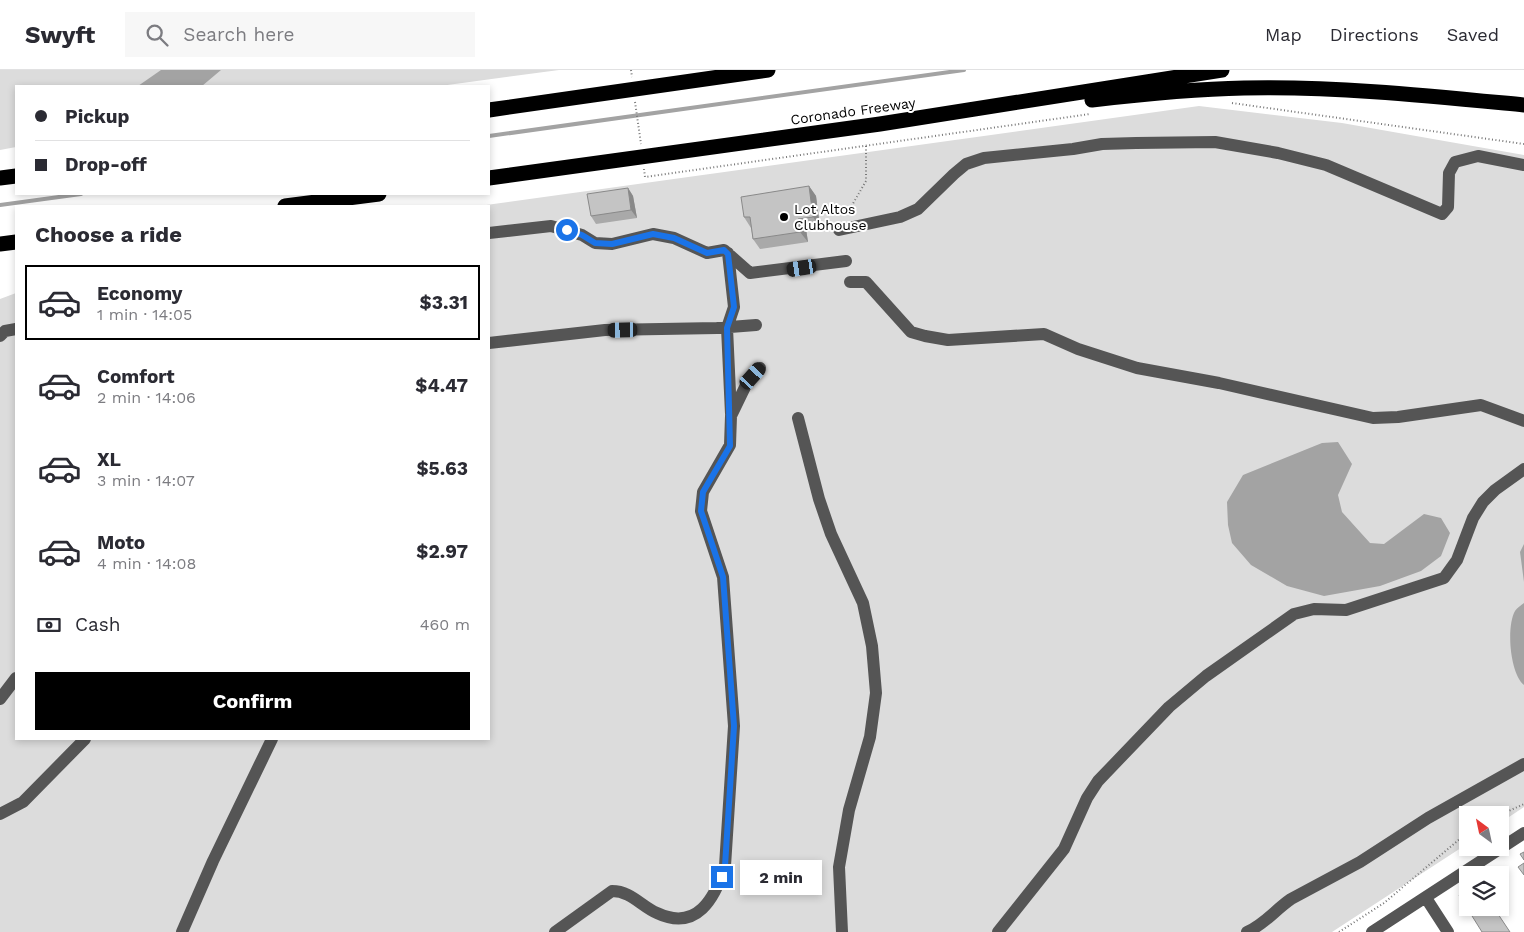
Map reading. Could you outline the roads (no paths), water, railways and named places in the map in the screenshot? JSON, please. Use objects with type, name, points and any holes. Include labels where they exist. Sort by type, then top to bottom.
[{"type":"highway","points":[[490,110],[768,70]]},
{"type":"highway","name":"Coronado Freeway","points":[[490,178],[880,124],[1222,70]]},
{"type":"highway","points":[[880,124],[1170,91],[1245,88],[1365,92],[1524,105]]},
{"type":"highway","points":[[0,178],[15,176]]},
{"type":"highway","points":[[292,205],[371,195]]},
{"type":"highway","points":[[0,244],[15,242]]},
{"type":"street","points":[[839,230],[900,217],[918,209],[966,164],[984,158],[1073,149],[1102,144],[1215,142],[1278,153],[1326,165],[1442,214],[1448,207],[1449,173],[1456,162],[1478,156],[1524,165]]},
{"type":"street","points":[[490,233],[552,226],[582,235],[595,243],[612,244],[653,234],[674,238],[707,253],[724,250],[750,273],[775,272],[846,261]]},
{"type":"street","points":[[555,932],[612,891],[620,891],[637,899],[657,913],[676,918],[695,916],[708,904],[718,888],[725,866],[734,726],[723,577],[701,511],[703,492],[730,446],[731,416],[727,328],[734,307],[728,254]]},
{"type":"street","points":[[850,282],[866,282],[911,332],[925,336],[948,340],[1044,334],[1078,349],[1137,368],[1219,383],[1373,418],[1398,417],[1481,405],[1524,421]]},
{"type":"street","points":[[490,343],[605,330],[727,328],[756,325]]},
{"type":"street","points":[[0,336],[6,331],[15,329]]},
{"type":"street","points":[[731,416],[746,383],[760,368]]},
{"type":"street","points":[[798,418],[819,499],[831,534],[862,603],[872,646],[876,693],[870,737],[849,810],[838,866],[842,932]]},
{"type":"street","points":[[998,932],[1064,849],[1087,798],[1098,781],[1169,707],[1214,670],[1294,614],[1314,609],[1346,610],[1444,578],[1457,560],[1473,518],[1483,502],[1495,490],[1524,469]]},
{"type":"street","points":[[0,699],[15,679]]},
{"type":"street","points":[[0,814],[23,802],[84,740]]},
{"type":"street","points":[[182,932],[213,861],[272,740]]},
{"type":"street","points":[[1247,932],[1269,919],[1280,906],[1291,899],[1360,862],[1428,818],[1524,764]]},
{"type":"street","points":[[1372,932],[1524,833]]},
{"type":"street","points":[[1426,898],[1448,932]]},
{"type":"waterway","points":[[490,136],[964,70]]},
{"type":"waterway","points":[[0,205],[74,195]]},
{"type":"place","name":"Lot Altos Clubhouse","points":[[784,217]]}]
